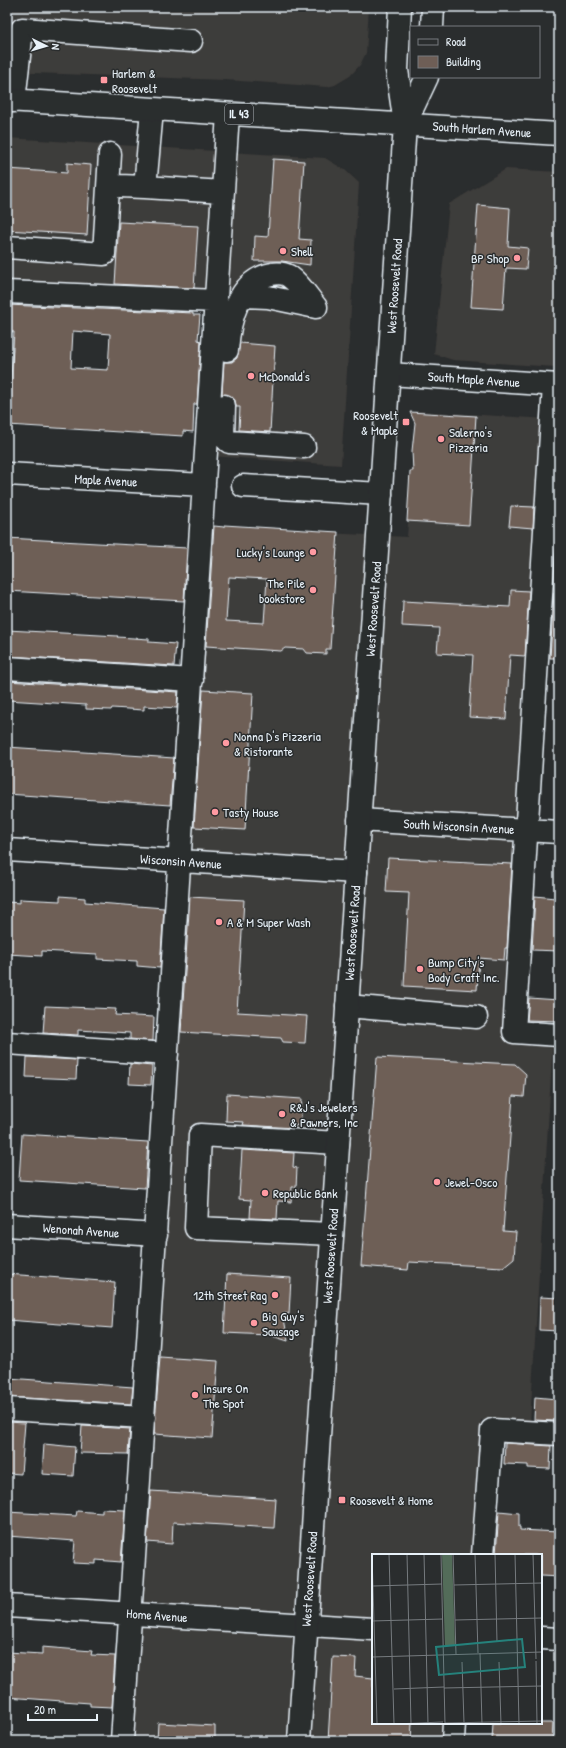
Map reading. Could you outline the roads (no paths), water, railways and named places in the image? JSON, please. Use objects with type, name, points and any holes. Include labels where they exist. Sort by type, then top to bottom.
[{"type":"main road","points":[[400,7],[397,70],[405,124]]},
{"type":"main road","points":[[432,26],[433,7]]},
{"type":"main road","points":[[10,101],[22,29],[191,41]]},
{"type":"main road","points":[[405,124],[428,78]]},
{"type":"main road","name":"IL 43","points":[[10,101],[405,124]]},
{"type":"main road","points":[[145,187],[152,110]]},
{"type":"main road","points":[[122,1741],[228,114]]},
{"type":"main road","name":"South Harlem Avenue","points":[[405,124],[559,134]]},
{"type":"main road","name":"West Roosevelt Road","points":[[299,1741],[405,124]]},
{"type":"main road","points":[[7,248],[104,254],[110,154]]},
{"type":"main road","points":[[119,186],[223,192]]},
{"type":"main road","points":[[7,292],[216,301]]},
{"type":"main road","points":[[243,296],[232,313],[228,328],[222,436],[229,442],[239,444],[304,447]]},
{"type":"main road","name":"South Maple Avenue","points":[[389,374],[557,385]]},
{"type":"main road","points":[[557,385],[550,611],[527,830],[514,1032],[559,1035]]},
{"type":"main road","name":"Maple Avenue","points":[[7,474],[204,485]]},
{"type":"main road","points":[[243,486],[381,494]]},
{"type":"main road","points":[[7,668],[192,680]]},
{"type":"main road","name":"South Wisconsin Avenue","points":[[359,820],[559,832]]},
{"type":"main road","name":"Wisconsin Avenue","points":[[7,850],[356,872]]},
{"type":"main road","points":[[347,1006],[476,1017]]},
{"type":"main road","points":[[7,1043],[167,1054]]},
{"type":"main road","points":[[332,1234],[196,1228],[200,1135],[338,1143]]},
{"type":"main road","name":"Wenonah Avenue","points":[[7,1226],[156,1235]]},
{"type":"main road","points":[[7,1409],[144,1417]]},
{"type":"main road","points":[[483,1554],[492,1430],[559,1434]]},
{"type":"main road","name":"Home Avenue","points":[[7,1606],[372,1629]]},
{"type":"main road","points":[[542,1638],[559,1639]]},
{"type":"main road","points":[[453,1741],[454,1724]]},
{"type":"place","name":"Harlem & Roosevelt","points":[[104,80]]},
{"type":"place","name":"Shell","points":[[283,251]]},
{"type":"place","name":"BP Shop","points":[[517,258]]},
{"type":"place","name":"McDonald's","points":[[251,376]]},
{"type":"place","name":"Roosevelt & Maple","points":[[406,422]]},
{"type":"place","name":"Salerno's Pizzeria","points":[[441,439]]},
{"type":"place","name":"Lucky's Lounge","points":[[313,552]]},
{"type":"place","name":"The Pile bookstore","points":[[313,590]]},
{"type":"place","name":"Nonna D's Pizzeria & Ristorante","points":[[226,743]]},
{"type":"place","name":"Tasty House","points":[[215,812]]},
{"type":"place","name":"A & M Super Wash","points":[[219,922]]},
{"type":"place","name":"Bump City's Body Craft Inc.","points":[[420,969]]},
{"type":"place","name":"R&J's Jewelers & Pawners, Inc","points":[[282,1114]]},
{"type":"place","name":"Jewel-Osco","points":[[437,1182]]},
{"type":"place","name":"Republic Bank","points":[[265,1193]]},
{"type":"place","name":"12th Street Rag","points":[[275,1295]]},
{"type":"place","name":"Big Guy's Sausage","points":[[254,1323]]},
{"type":"place","name":"Insure On The Spot","points":[[195,1395]]},
{"type":"place","name":"Roosevelt & Home","points":[[342,1500]]}]
